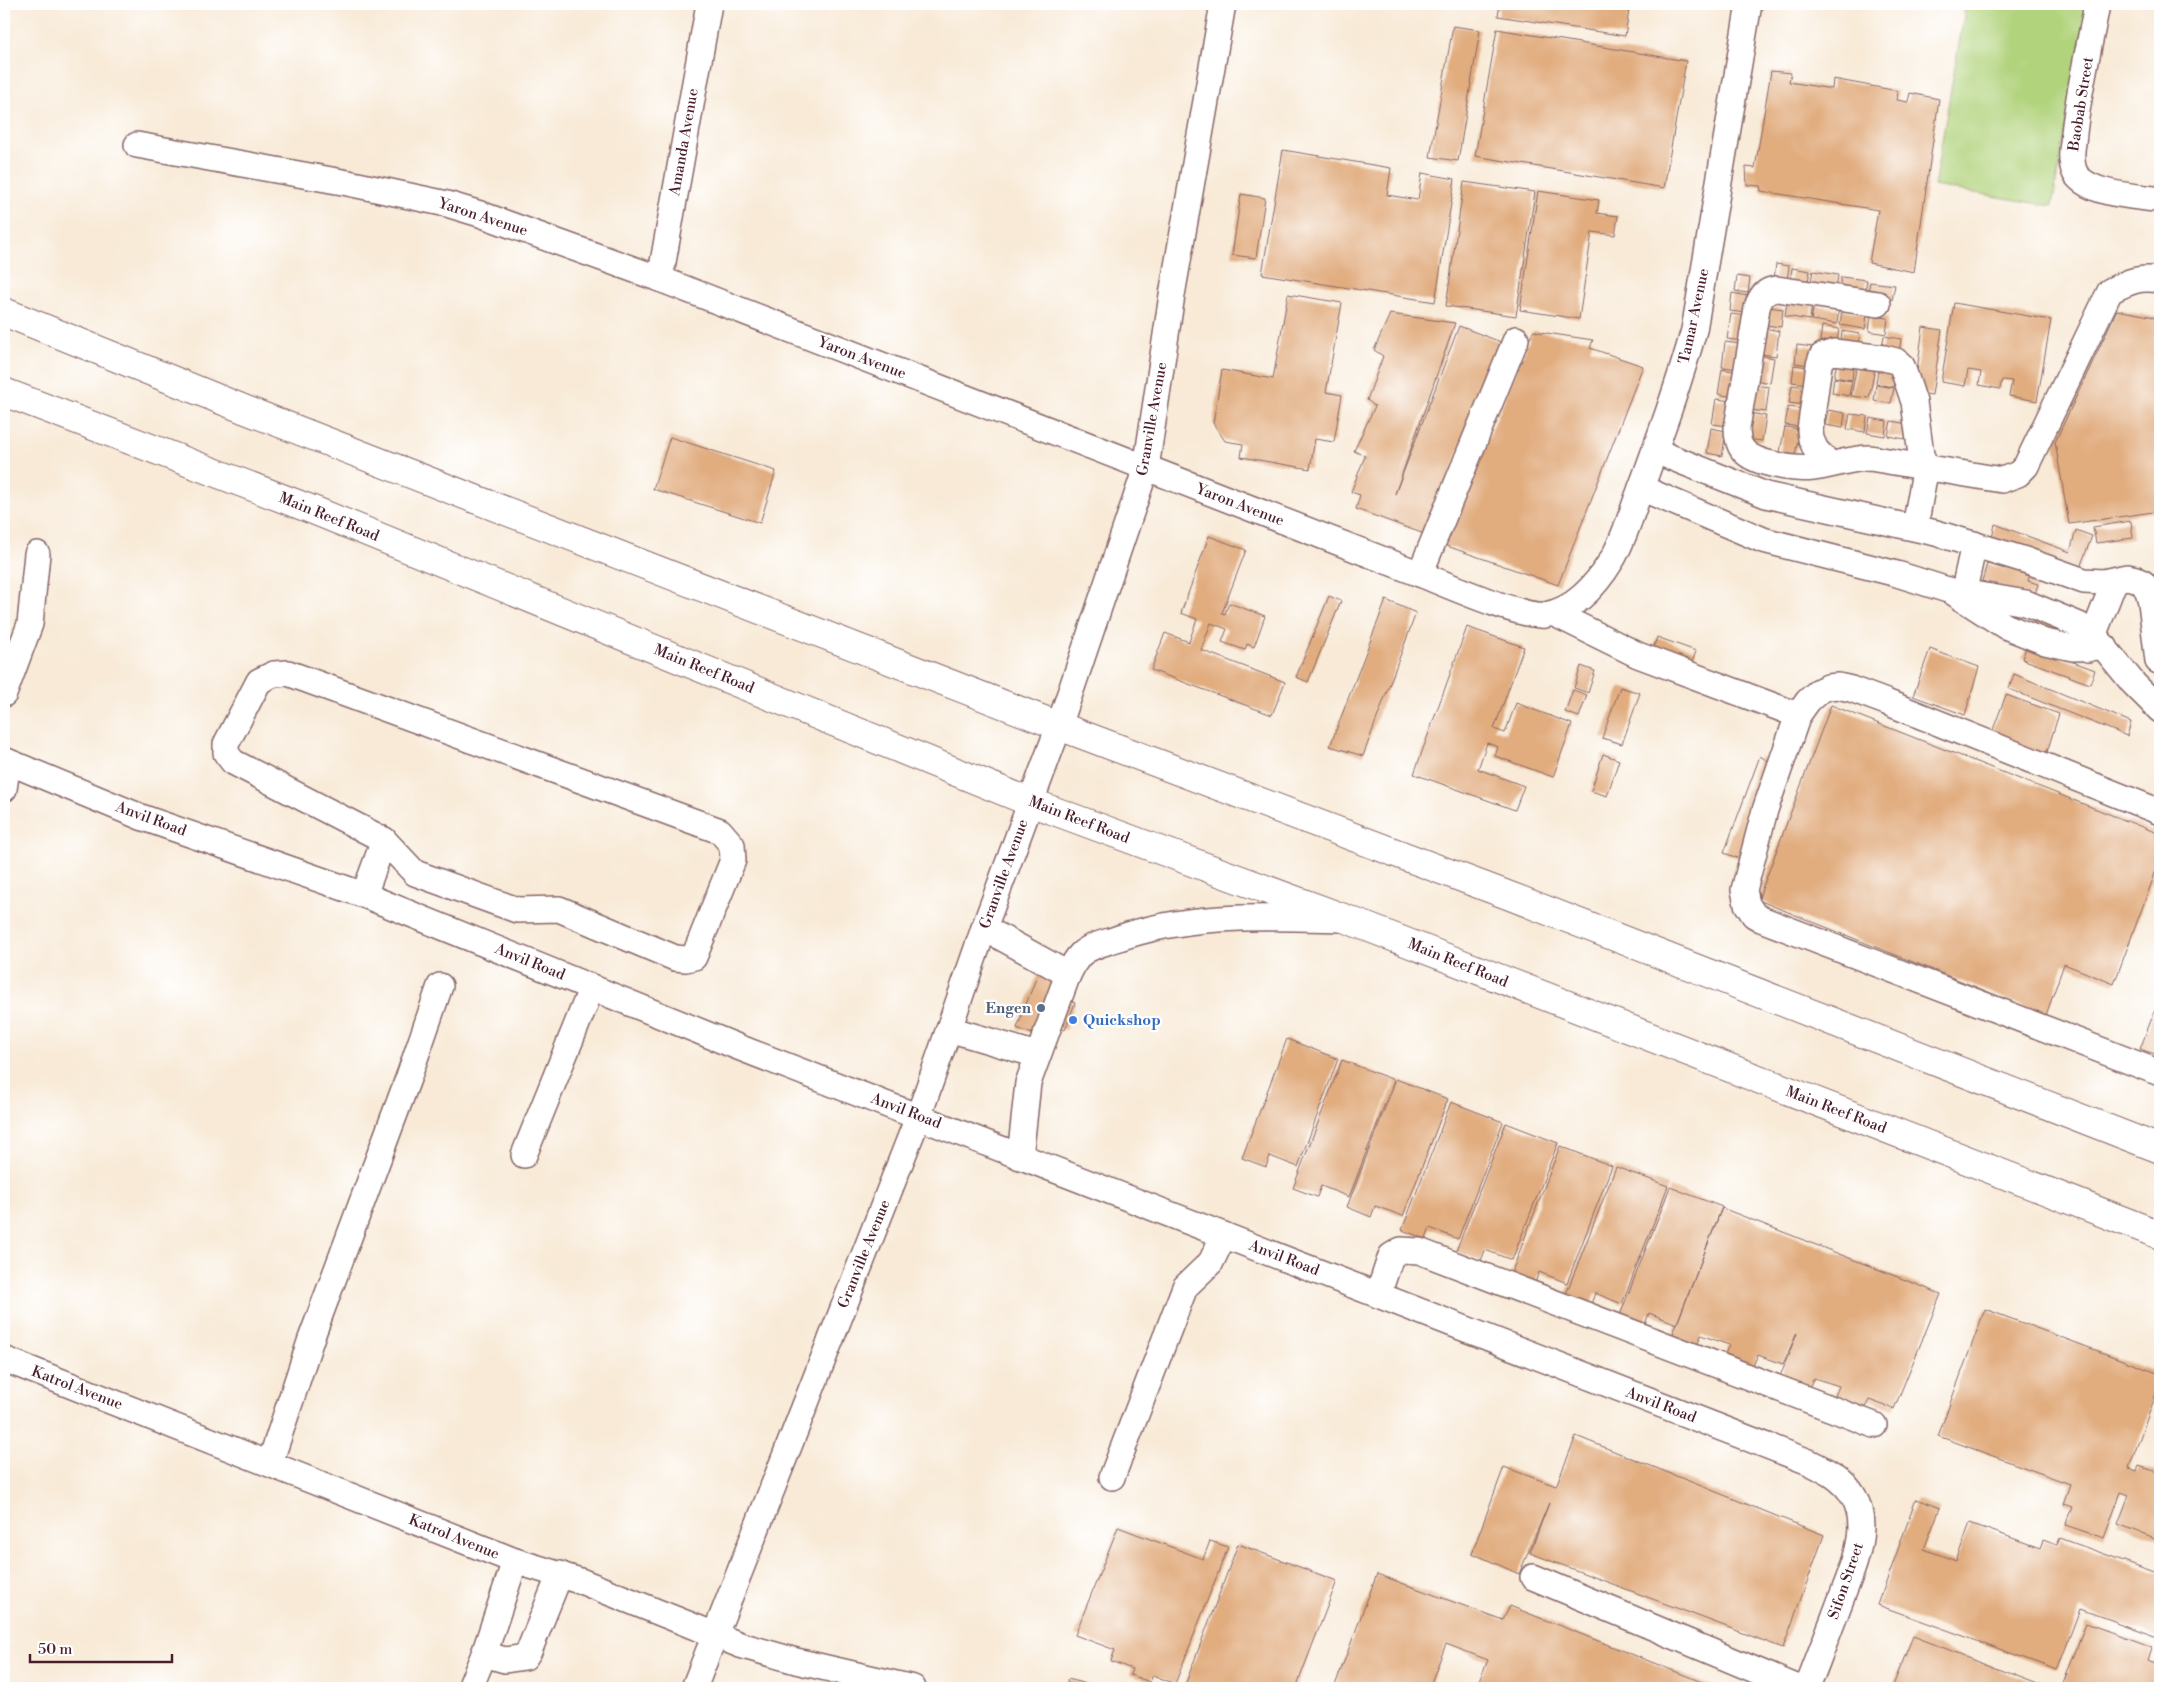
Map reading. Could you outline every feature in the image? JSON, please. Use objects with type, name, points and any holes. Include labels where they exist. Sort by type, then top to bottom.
[{"type":"main road","points":[[4,312],[246,410],[1059,726],[1510,896],[2160,1149]]},
{"type":"main road","name":"Main Reef Road","points":[[4,392],[313,510],[1030,802],[1349,920],[2160,1235]]},
{"type":"street","name":"Amanda Avenue","points":[[660,279],[708,4]]},
{"type":"street","name":"Granville Avenue","points":[[694,1688],[918,1115],[984,928],[1059,726],[1146,468],[1172,295],[1223,4]]},
{"type":"street","name":"Tamar Avenue","points":[[1562,609],[1587,593],[1613,558],[1655,451],[1694,330],[1750,4]]},
{"type":"street","name":"Baobab Street","points":[[2097,4],[2072,143],[2073,167],[2076,175],[2090,186],[2160,200]]},
{"type":"street","name":"Yaron Avenue","points":[[137,145],[348,183],[446,204],[660,279],[1519,611],[1544,615],[1562,609]]},
{"type":"street","points":[[1878,304],[1777,289],[1767,291],[1759,301],[1737,428],[1737,437],[1742,449],[1756,459],[1785,467],[1811,469],[1859,458],[1919,462],[2002,480],[2018,474],[2026,466],[2110,292],[2131,280],[2144,278],[2160,280]]},
{"type":"street","points":[[1420,574],[1516,339]]},
{"type":"street","points":[[1830,464],[1812,445],[1810,430],[1819,365],[1822,356],[1829,352],[1896,361],[1902,366],[1914,402],[1919,462],[1908,526]]},
{"type":"street","points":[[1655,451],[1772,497],[1908,526],[1974,544],[2084,581],[2103,582],[2127,577],[2136,579],[2143,583],[2148,590],[2158,661]]},
{"type":"street","points":[[1641,488],[1763,540],[1897,574],[1959,594],[1997,622],[2028,636],[2059,646],[2095,644],[2160,710]]},
{"type":"street","points":[[1959,594],[1974,544]]},
{"type":"street","points":[[4,694],[30,624],[37,554]]},
{"type":"street","points":[[2095,644],[2115,580]]},
{"type":"street","points":[[1562,609],[1638,655],[1798,715]]},
{"type":"street","points":[[274,674],[288,674],[720,831],[732,845],[733,860],[694,957],[686,959],[676,958],[560,909],[517,910],[415,873],[384,840],[233,762],[226,753],[226,744],[260,681],[274,674]]},
{"type":"street","points":[[2160,812],[1850,689],[1838,686],[1828,687],[1808,701],[1798,715],[1765,810],[1744,890],[1746,904],[1754,915],[2160,1073]]},
{"type":"street","points":[[4,789],[6,761]]},
{"type":"street","name":"Anvil Road","points":[[6,761],[141,817],[364,895],[738,1047],[918,1115],[1020,1157],[1809,1462]]},
{"type":"street","points":[[364,895],[384,840]]},
{"type":"street","points":[[1020,1157],[1026,1099],[1037,1055],[1066,977],[1074,962],[1082,953],[1125,936],[1167,924],[1237,918],[1349,920]]},
{"type":"street","points":[[984,928],[1064,972],[1066,977]]},
{"type":"street","points":[[270,1463],[311,1339],[409,1076],[440,986]]},
{"type":"street","points":[[524,1155],[592,987]]},
{"type":"street","points":[[949,1029],[1037,1055]]},
{"type":"street","points":[[1112,1477],[1185,1287],[1211,1262],[1224,1236]]},
{"type":"street","points":[[1378,1295],[1391,1256],[1401,1250],[1419,1251],[1874,1425]]},
{"type":"street","name":"Katrol Avenue","points":[[4,1359],[515,1561],[560,1574],[740,1645],[913,1688]]},
{"type":"street","name":"Sifon Street","points":[[1807,1688],[1856,1560],[1862,1530],[1858,1508],[1846,1488],[1833,1475],[1809,1462]]},
{"type":"street","points":[[470,1688],[484,1654],[515,1561]]},
{"type":"street","points":[[484,1654],[506,1660],[525,1657],[560,1574]]},
{"type":"street","points":[[1533,1577],[1798,1688]]},
{"type":"green space","points":[[1966,4],[2088,4],[2052,206],[1934,186]]},
{"type":"building","points":[[1468,4],[1482,4],[1481,7]]},
{"type":"building","points":[[1500,4],[1630,4],[1625,36],[1498,16]]},
{"type":"building","points":[[1453,26],[1480,30],[1458,161],[1430,157]]},
{"type":"building","points":[[1497,29],[1686,61],[1664,188],[1475,156]]},
{"type":"building","points":[[1771,71],[1791,73],[1789,82],[1832,89],[1833,79],[1898,91],[1897,100],[1908,102],[1910,93],[1939,99],[1914,272],[1869,263],[1878,210],[1761,191],[1760,186],[1747,185],[1746,167],[1755,168]]},
{"type":"building","points":[[1283,150],[1391,168],[1387,195],[1418,200],[1422,173],[1455,179],[1435,302],[1262,274]]},
{"type":"building","points":[[1464,182],[1535,192],[1516,316],[1446,306]]},
{"type":"building","points":[[1538,191],[1599,200],[1597,213],[1618,216],[1615,235],[1592,232],[1579,319],[1520,310]]},
{"type":"building","points":[[1241,194],[1265,198],[1256,258],[1232,255]]},
{"type":"building","points":[[1776,264],[1789,266],[1787,281],[1774,279]]},
{"type":"building","points":[[1792,268],[1810,271],[1807,286],[1790,284]]},
{"type":"building","points":[[1813,271],[1838,275],[1836,290],[1810,286]]},
{"type":"building","points":[[1737,276],[1750,278],[1748,293],[1735,291]]},
{"type":"building","points":[[1841,277],[1867,280],[1864,295],[1839,291]]},
{"type":"building","points":[[1870,282],[1895,285],[1892,300],[1867,296]]},
{"type":"building","points":[[1732,293],[1748,296],[1745,313],[1730,311]]},
{"type":"building","points":[[1288,294],[1342,303],[1326,392],[1342,395],[1334,442],[1315,439],[1310,469],[1241,457],[1243,444],[1225,441],[1213,423],[1222,370],[1273,379]]},
{"type":"building","points":[[1787,301],[1812,305],[1810,320],[1785,316]]},
{"type":"building","points":[[1954,303],[2051,320],[2037,401],[2009,396],[2012,381],[2002,380],[2000,389],[1979,385],[1981,372],[1968,370],[1965,386],[1941,382]]},
{"type":"building","points":[[1814,305],[1839,309],[1837,324],[1811,320]]},
{"type":"building","points":[[1768,307],[1783,309],[1781,327],[1765,325]]},
{"type":"building","points":[[1842,310],[1867,314],[1865,329],[1840,325]]},
{"type":"building","points":[[2117,310],[2160,318],[2160,511],[2069,524],[2055,442]]},
{"type":"building","points":[[1390,314],[1455,323],[1395,494],[1459,326],[1501,342],[1427,535],[1356,509],[1360,495],[1351,492],[1365,456],[1354,451],[1375,406],[1367,400],[1383,356],[1374,350]]},
{"type":"building","points":[[1731,314],[1746,316],[1742,341],[1727,339]]},
{"type":"building","points":[[1871,316],[1888,318],[1886,334],[1869,331]]},
{"type":"building","points":[[1822,326],[1839,329],[1837,344],[1820,341]]},
{"type":"building","points":[[1923,327],[1942,330],[1932,395],[1914,392]]},
{"type":"building","points":[[1764,328],[1779,331],[1776,356],[1761,354]]},
{"type":"building","points":[[1533,331],[1593,340],[1590,348],[1643,366],[1558,585],[1444,545]]},
{"type":"building","points":[[1842,331],[1860,334],[1857,349],[1840,347]]},
{"type":"building","points":[[1884,336],[1901,339],[1899,354],[1881,352]]},
{"type":"building","points":[[1725,342],[1740,344],[1737,369],[1722,367]]},
{"type":"building","points":[[1797,345],[1813,347],[1810,365],[1795,363]]},
{"type":"building","points":[[1759,355],[1774,358],[1770,383],[1755,380]]},
{"type":"building","points":[[1837,362],[1854,364],[1852,380],[1834,377]]},
{"type":"building","points":[[1794,365],[1809,367],[1807,384],[1792,382]]},
{"type":"building","points":[[1857,365],[1875,368],[1869,398],[1851,396]]},
{"type":"building","points":[[1722,369],[1737,372],[1733,397],[1718,394]]},
{"type":"building","points":[[1878,369],[1896,372],[1893,387],[1876,384]]},
{"type":"building","points":[[1834,378],[1852,381],[1849,396],[1832,393]]},
{"type":"building","points":[[1754,385],[1769,387],[1766,412],[1750,410]]},
{"type":"building","points":[[1792,385],[1807,387],[1804,405],[1789,403]]},
{"type":"building","points":[[1876,385],[1894,388],[1891,403],[1874,401]]},
{"type":"building","points":[[1716,399],[1731,401],[1727,426],[1712,424]]},
{"type":"building","points":[[1788,407],[1803,409],[1800,427],[1785,425]]},
{"type":"building","points":[[1828,410],[1845,413],[1843,428],[1825,425]]},
{"type":"building","points":[[1750,413],[1766,416],[1762,441],[1747,439]]},
{"type":"building","points":[[1850,414],[1867,416],[1865,432],[1847,429]]},
{"type":"building","points":[[1870,418],[1887,421],[1885,436],[1867,433]]},
{"type":"building","points":[[1891,421],[1908,424],[1905,439],[1888,436]]},
{"type":"building","points":[[1785,427],[1800,429],[1795,455],[1780,452]]},
{"type":"building","points":[[1711,428],[1726,431],[1722,456],[1707,453]]},
{"type":"building","points":[[670,437],[776,471],[760,523],[653,489]]},
{"type":"building","points":[[2131,521],[2133,538],[2096,543],[2093,527]]},
{"type":"building","points":[[1995,524],[2070,552],[2076,530],[2092,536],[2079,570],[1991,543]]},
{"type":"building","points":[[1209,536],[1246,550],[1222,613],[1225,614],[1229,603],[1265,616],[1254,647],[1247,644],[1245,650],[1222,642],[1227,629],[1211,623],[1201,650],[1285,682],[1272,715],[1151,670],[1165,633],[1189,642],[1197,619],[1181,613]]},
{"type":"building","points":[[2008,560],[2032,567],[2028,581],[2038,584],[2034,597],[1982,581],[1987,564],[2005,569]]},
{"type":"building","points":[[1329,596],[1341,601],[1308,682],[1296,677]]},
{"type":"building","points":[[1386,600],[1416,613],[1363,756],[1330,746]]},
{"type":"building","points":[[2035,617],[2065,626],[2060,640],[2031,631]]},
{"type":"building","points":[[1467,627],[1524,647],[1494,729],[1505,733],[1516,703],[1572,724],[1553,777],[1495,756],[1498,747],[1487,743],[1478,769],[1524,786],[1515,810],[1414,774]]},
{"type":"building","points":[[1657,637],[1696,651],[1691,666],[1652,652]]},
{"type":"building","points":[[2027,645],[2095,670],[2090,684],[2022,659]]},
{"type":"building","points":[[1930,649],[1979,667],[1965,715],[1913,696]]},
{"type":"building","points":[[1581,666],[1595,671],[1588,693],[1574,688]]},
{"type":"building","points":[[2014,674],[2131,722],[2127,736],[2009,689]]},
{"type":"building","points":[[1620,687],[1640,693],[1622,744],[1602,738]]},
{"type":"building","points":[[1573,690],[1587,695],[1579,717],[1565,712]]},
{"type":"building","points":[[2006,695],[2059,714],[2046,755],[1991,735]]},
{"type":"building","points":[[1831,705],[2160,834],[2160,860],[2114,984],[2064,964],[2046,1015],[1758,900]]},
{"type":"building","points":[[1603,754],[1619,760],[1607,796],[1591,791]]},
{"type":"building","points":[[1760,756],[1774,765],[1738,858],[1724,853]]},
{"type":"building","points":[[1043,960],[1061,997],[1075,1003],[1065,1030],[1044,1022],[1038,1036],[1017,1028]]},
{"type":"building","points":[[2160,997],[2160,1056],[2140,1049]]},
{"type":"building","points":[[1287,1039],[1338,1059],[1298,1167],[1270,1156],[1266,1167],[1242,1158]]},
{"type":"building","points":[[1342,1060],[1394,1080],[1349,1197],[1321,1186],[1317,1197],[1293,1188]]},
{"type":"building","points":[[1396,1079],[1448,1099],[1403,1216],[1375,1206],[1371,1217],[1347,1207]]},
{"type":"building","points":[[1451,1102],[1503,1122],[1458,1239],[1430,1228],[1426,1239],[1402,1230]]},
{"type":"building","points":[[1506,1123],[1558,1143],[1512,1260],[1485,1250],[1481,1261],[1456,1251]]},
{"type":"building","points":[[1560,1146],[1612,1166],[1567,1283],[1539,1272],[1535,1283],[1511,1274]]},
{"type":"building","points":[[1616,1167],[1668,1186],[1622,1304],[1595,1293],[1591,1304],[1566,1294]]},
{"type":"building","points":[[1670,1187],[1722,1207],[1677,1324],[1649,1313],[1645,1324],[1620,1315]]},
{"type":"building","points":[[1722,1208],[1941,1294],[1894,1409],[1869,1400],[1864,1410],[1834,1398],[1839,1386],[1814,1378],[1809,1387],[1780,1376],[1797,1333],[1783,1364],[1758,1355],[1753,1365],[1724,1356],[1729,1345],[1701,1335],[1697,1346],[1672,1336]]},
{"type":"building","points":[[1985,1309],[2160,1374],[2160,1383],[2129,1468],[2137,1471],[2139,1466],[2160,1473],[2160,1540],[2118,1524],[2129,1495],[2121,1492],[2104,1538],[2065,1525],[2072,1507],[2063,1504],[2070,1484],[1938,1436]]},
{"type":"building","points":[[1576,1436],[1824,1535],[1783,1648],[1530,1553],[1549,1503],[1519,1574],[1472,1553],[1504,1467],[1556,1486]]},
{"type":"building","points":[[1916,1499],[1940,1508],[1924,1549],[1956,1561],[1970,1523],[2040,1548],[2043,1540],[2057,1545],[2060,1538],[2160,1574],[2160,1638],[2080,1609],[2057,1670],[1878,1605]]},
{"type":"building","points":[[1118,1527],[1203,1559],[1210,1541],[1228,1547],[1175,1684],[1153,1675],[1150,1682],[1130,1675],[1132,1669],[1111,1661],[1115,1650],[1075,1635]]},
{"type":"building","points":[[1238,1544],[1337,1581],[1296,1688],[1184,1688]]},
{"type":"building","points":[[1377,1574],[1503,1620],[1510,1606],[1717,1688],[1476,1688],[1488,1660],[1446,1644],[1429,1688],[1334,1688]]},
{"type":"building","points":[[2086,1623],[2152,1647],[2148,1662],[2160,1666],[2160,1688],[2061,1688]]},
{"type":"building","points":[[1913,1636],[2048,1688],[1892,1688]]},
{"type":"building","points":[[1068,1679],[1101,1688],[1065,1688]]},
{"type":"place","name":"Engen","points":[[1041,1008]]},
{"type":"place","name":"Quickshop","points":[[1073,1020]]}]
